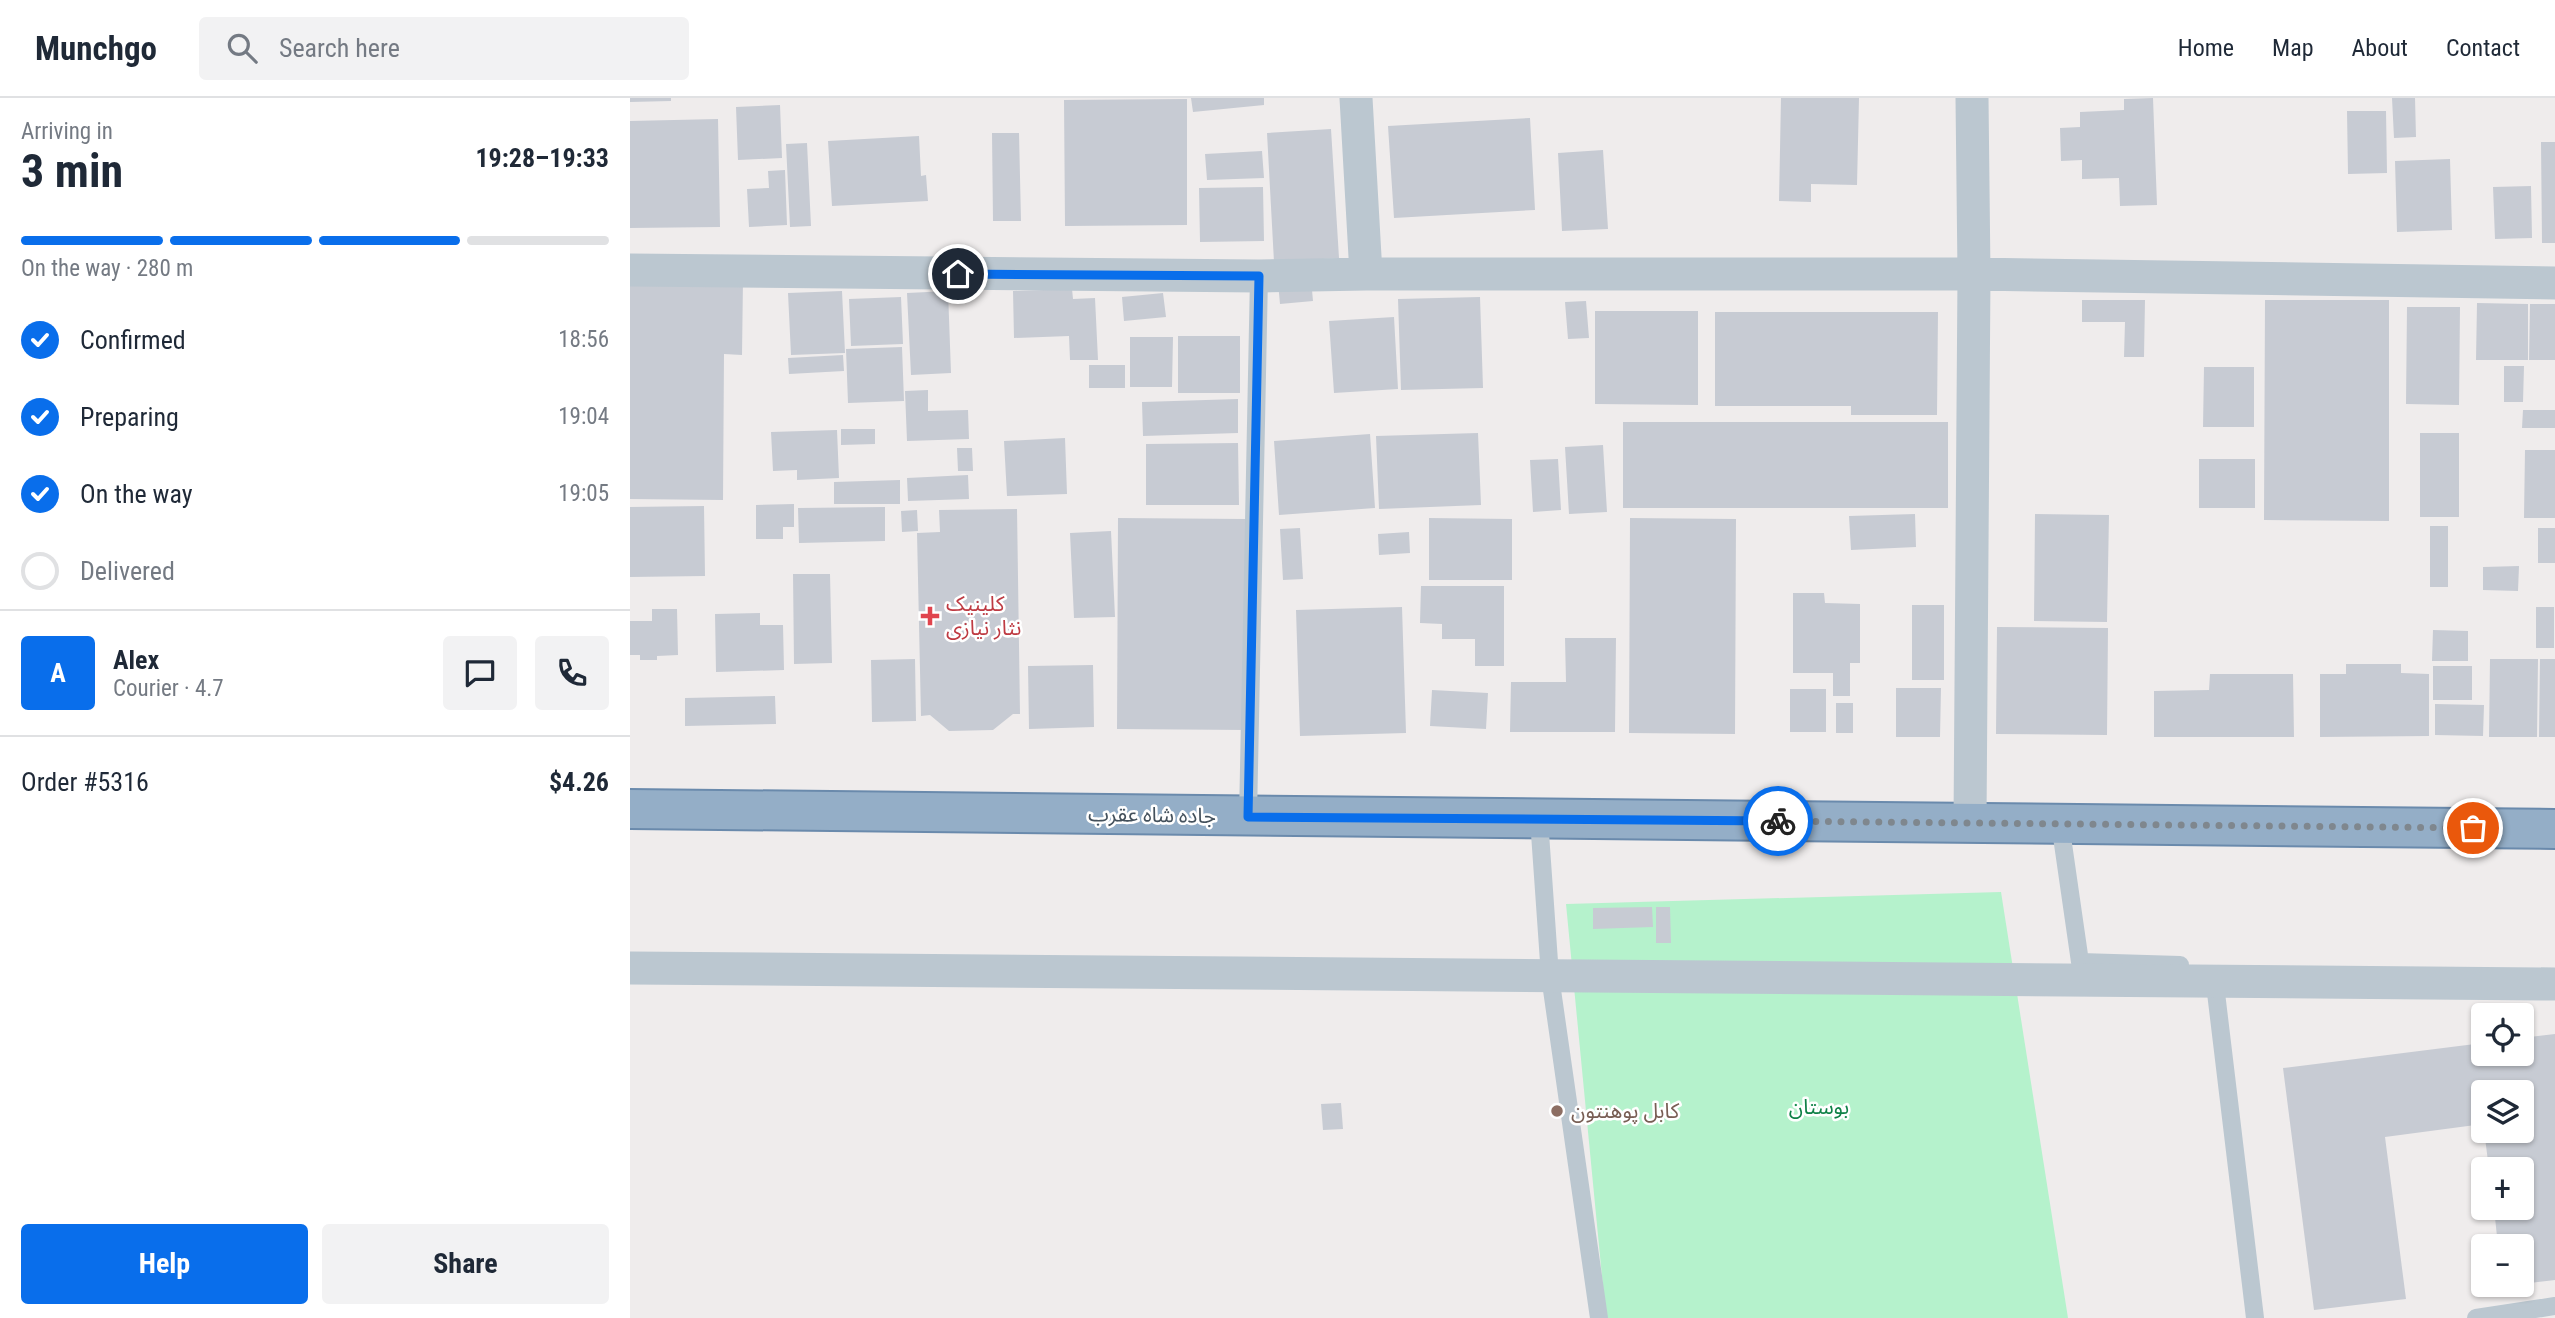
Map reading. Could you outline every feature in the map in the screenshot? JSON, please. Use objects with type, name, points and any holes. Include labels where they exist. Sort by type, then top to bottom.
[{"type":"highway","name":"جاده شاه عقرب","points":[[630,809],[2555,829]]},
{"type":"street","points":[[1356,98],[1366,274]]},
{"type":"street","points":[[1970,822],[1974,274],[1972,98]]},
{"type":"street","points":[[630,270],[1259,276],[1974,274],[2555,283]]},
{"type":"street","points":[[630,968],[2555,984]]},
{"type":"lane","points":[[1248,817],[1259,276]]},
{"type":"lane","points":[[1539,819],[1550,976],[1599,1318]]},
{"type":"lane","points":[[2060,823],[2080,962],[2555,972]]},
{"type":"lane","points":[[2212,965],[2255,1318]]},
{"type":"lane","points":[[2476,1318],[2555,1306]]},
{"type":"green space","name":"بوستان","points":[[2001,892],[2068,1318],[1606,1318],[1566,904]]},
{"type":"building","points":[[630,98],[671,98],[671,101],[630,102]]},
{"type":"building","points":[[1191,98],[1264,98],[1264,105],[1193,112]]},
{"type":"building","points":[[1781,98],[1859,98],[1857,185],[1811,184],[1811,202],[1779,201]]},
{"type":"building","points":[[2153,98],[2157,205],[2120,206],[2119,178],[2082,179],[2082,160],[2061,161],[2060,128],[2080,127],[2080,112],[2124,110],[2124,99]]},
{"type":"building","points":[[2392,98],[2415,98],[2416,137],[2394,138]]},
{"type":"building","points":[[1187,99],[1187,225],[1065,226],[1064,100]]},
{"type":"building","points":[[780,105],[782,158],[738,160],[736,107]]},
{"type":"building","points":[[2347,111],[2386,111],[2387,173],[2348,174]]},
{"type":"building","points":[[1530,118],[1535,210],[1394,218],[1388,126]]},
{"type":"building","points":[[718,119],[720,227],[630,228],[630,121]]},
{"type":"building","points":[[1331,129],[1339,258],[1274,262],[1267,133]]},
{"type":"building","points":[[992,133],[1019,133],[1021,221],[993,221]]},
{"type":"building","points":[[919,136],[921,176],[926,175],[928,201],[832,206],[828,141]]},
{"type":"building","points":[[2541,142],[2555,142],[2555,243],[2542,243]]},
{"type":"building","points":[[807,143],[811,226],[790,227],[786,144]]},
{"type":"building","points":[[1603,150],[1608,229],[1562,231],[1558,153]]},
{"type":"building","points":[[1262,151],[1264,178],[1207,180],[1205,154]]},
{"type":"building","points":[[2450,159],[2452,230],[2397,232],[2395,161]]},
{"type":"building","points":[[785,170],[787,225],[749,227],[747,189],[769,188],[768,171]]},
{"type":"building","points":[[2531,186],[2532,238],[2495,239],[2493,187]]},
{"type":"building","points":[[1263,187],[1264,241],[1200,242],[1199,188]]},
{"type":"building","points":[[630,278],[743,279],[742,355],[724,354],[723,500],[630,499]]},
{"type":"building","points":[[1311,279],[1313,301],[1280,304],[1278,282]]},
{"type":"building","points":[[1072,289],[1073,299],[1095,298],[1098,360],[1070,360],[1069,336],[1014,338],[1013,291]]},
{"type":"building","points":[[842,291],[845,353],[791,355],[788,293]]},
{"type":"building","points":[[948,291],[951,373],[911,375],[907,293]]},
{"type":"building","points":[[1163,293],[1166,317],[1124,321],[1122,297]]},
{"type":"building","points":[[901,297],[903,344],[851,346],[849,299]]},
{"type":"building","points":[[1480,297],[1483,388],[1401,390],[1398,299]]},
{"type":"building","points":[[2082,300],[2145,300],[2144,357],[2124,357],[2125,322],[2082,322]]},
{"type":"building","points":[[2265,300],[2389,300],[2389,521],[2264,520]]},
{"type":"building","points":[[1586,301],[1589,338],[1568,339],[1565,302]]},
{"type":"building","points":[[2477,303],[2528,304],[2528,360],[2476,360]]},
{"type":"building","points":[[2530,304],[2555,304],[2555,360],[2529,360]]},
{"type":"building","points":[[2407,307],[2460,307],[2459,405],[2406,404]]},
{"type":"building","points":[[1595,311],[1698,311],[1698,405],[1595,404]]},
{"type":"building","points":[[1715,312],[1938,312],[1937,415],[1851,415],[1851,406],[1715,406]]},
{"type":"building","points":[[1394,317],[1398,389],[1334,393],[1329,321]]},
{"type":"building","points":[[1178,336],[1240,336],[1240,393],[1178,393]]},
{"type":"building","points":[[1130,337],[1173,337],[1172,387],[1130,387]]},
{"type":"building","points":[[902,347],[904,401],[848,403],[846,349]]},
{"type":"building","points":[[843,355],[844,371],[789,374],[788,358]]},
{"type":"building","points":[[1089,365],[1125,365],[1125,388],[1089,388]]},
{"type":"building","points":[[2504,366],[2524,366],[2523,402],[2504,402]]},
{"type":"building","points":[[2204,367],[2254,367],[2254,427],[2203,427]]},
{"type":"building","points":[[928,390],[928,411],[968,410],[969,439],[907,441],[905,391]]},
{"type":"building","points":[[1238,399],[1238,433],[1143,436],[1142,402]]},
{"type":"building","points":[[2523,410],[2555,410],[2555,428],[2522,428]]},
{"type":"building","points":[[1623,422],[1948,422],[1948,508],[1623,508]]},
{"type":"building","points":[[841,429],[875,429],[875,444],[841,445]]},
{"type":"building","points":[[837,430],[839,478],[797,480],[797,470],[773,471],[771,432]]},
{"type":"building","points":[[1478,433],[1481,505],[1379,509],[1376,436]]},
{"type":"building","points":[[2420,433],[2459,433],[2459,517],[2420,517]]},
{"type":"building","points":[[1370,434],[1375,508],[1279,515],[1274,441]]},
{"type":"building","points":[[1065,438],[1067,494],[1007,496],[1004,441]]},
{"type":"building","points":[[1238,443],[1239,505],[1146,505],[1146,444]]},
{"type":"building","points":[[1603,445],[1607,512],[1569,514],[1565,447]]},
{"type":"building","points":[[957,448],[972,448],[973,471],[958,471]]},
{"type":"building","points":[[2525,450],[2555,450],[2555,518],[2524,518]]},
{"type":"building","points":[[1558,459],[1561,510],[1533,512],[1530,460]]},
{"type":"building","points":[[2199,459],[2255,459],[2255,508],[2199,508]]},
{"type":"building","points":[[968,475],[969,499],[908,501],[907,478]]},
{"type":"building","points":[[900,480],[900,504],[834,504],[834,482]]},
{"type":"building","points":[[794,504],[794,527],[783,527],[783,539],[756,539],[756,505]]},
{"type":"building","points":[[704,506],[705,576],[630,577],[630,507]]},
{"type":"building","points":[[885,507],[885,541],[799,543],[798,508]]},
{"type":"building","points":[[1017,509],[1020,714],[1013,714],[993,730],[949,731],[930,715],[921,716],[917,533],[940,532],[939,510]]},
{"type":"building","points":[[917,510],[918,531],[902,532],[901,511]]},
{"type":"building","points":[[1915,514],[1916,547],[1851,550],[1849,516]]},
{"type":"building","points":[[2035,514],[2109,515],[2107,622],[2034,621]]},
{"type":"building","points":[[1118,518],[1246,519],[1246,730],[1117,729]]},
{"type":"building","points":[[1429,518],[1512,519],[1512,580],[1429,580]]},
{"type":"building","points":[[1630,518],[1736,519],[1735,734],[1629,733]]},
{"type":"building","points":[[2430,526],[2448,526],[2448,587],[2430,587]]},
{"type":"building","points":[[1300,528],[1303,579],[1283,580],[1280,529]]},
{"type":"building","points":[[2538,528],[2555,528],[2555,563],[2538,563]]},
{"type":"building","points":[[1111,531],[1115,617],[1074,618],[1070,533]]},
{"type":"building","points":[[1409,532],[1410,553],[1379,555],[1378,534]]},
{"type":"building","points":[[2519,566],[2518,591],[2483,590],[2483,567]]},
{"type":"building","points":[[793,574],[830,574],[832,663],[794,664]]},
{"type":"building","points":[[1421,586],[1504,586],[1504,666],[1475,666],[1475,639],[1442,639],[1442,624],[1420,623]]},
{"type":"building","points":[[1793,593],[1824,593],[1825,603],[1860,604],[1860,663],[1850,663],[1850,696],[1833,696],[1833,673],[1793,673]]},
{"type":"building","points":[[1912,605],[1944,605],[1944,680],[1912,680]]},
{"type":"building","points":[[1402,607],[1406,733],[1300,736],[1296,610]]},
{"type":"building","points":[[2536,607],[2554,607],[2554,648],[2536,648]]},
{"type":"building","points":[[652,609],[677,609],[678,655],[657,656],[657,660],[640,660],[640,655],[630,655],[630,621],[652,621]]},
{"type":"building","points":[[760,613],[760,625],[783,625],[784,670],[716,672],[715,614]]},
{"type":"building","points":[[1997,627],[2108,628],[2107,735],[1996,734]]},
{"type":"building","points":[[2433,630],[2468,631],[2468,661],[2432,661]]},
{"type":"building","points":[[1565,638],[1616,638],[1615,732],[1510,732],[1511,682],[1566,682]]},
{"type":"building","points":[[915,659],[916,721],[872,722],[871,660]]},
{"type":"building","points":[[2490,659],[2538,659],[2537,737],[2489,737]]},
{"type":"building","points":[[2540,659],[2555,659],[2555,737],[2539,737]]},
{"type":"building","points":[[2346,664],[2401,664],[2401,673],[2429,674],[2429,736],[2320,737],[2320,674],[2346,674]]},
{"type":"building","points":[[1093,665],[1094,727],[1029,729],[1028,666]]},
{"type":"building","points":[[2433,666],[2472,666],[2472,700],[2433,700]]},
{"type":"building","points":[[2210,674],[2293,674],[2294,737],[2154,737],[2154,691],[2209,690]]},
{"type":"building","points":[[1896,688],[1941,688],[1940,737],[1896,737]]},
{"type":"building","points":[[1790,689],[1826,689],[1826,732],[1790,732]]},
{"type":"building","points":[[1432,690],[1488,693],[1486,729],[1430,726]]},
{"type":"building","points":[[775,696],[776,724],[685,726],[685,698]]},
{"type":"building","points":[[1836,703],[1853,703],[1853,733],[1836,733]]},
{"type":"building","points":[[2435,704],[2484,705],[2483,736],[2435,735]]},
{"type":"building","points":[[1652,907],[1653,927],[1593,929],[1593,908]]},
{"type":"building","points":[[1656,907],[1670,907],[1671,943],[1656,943]]},
{"type":"building","points":[[2555,1034],[2555,1280],[2534,1283],[2534,1234],[2497,1234],[2495,1220],[2534,1220],[2534,1157],[2487,1157],[2486,1143],[2534,1143],[2534,1080],[2471,1080],[2471,1126],[2385,1137],[2406,1299],[2314,1310],[2283,1068],[2471,1044],[2471,1066],[2534,1066],[2534,1037]]},
{"type":"building","points":[[1341,1103],[1343,1129],[1323,1130],[1321,1104]]},
{"type":"way so far","points":[[1778,821],[2473,828]]},
{"type":"place","name":"کلینیک نثار نیازی","points":[[930,616]]},
{"type":"place","name":"کابل پوهنتون","points":[[1557,1111]]},
{"type":"route","points":[[958,274],[1259,276],[1248,817],[1778,821]]}]
